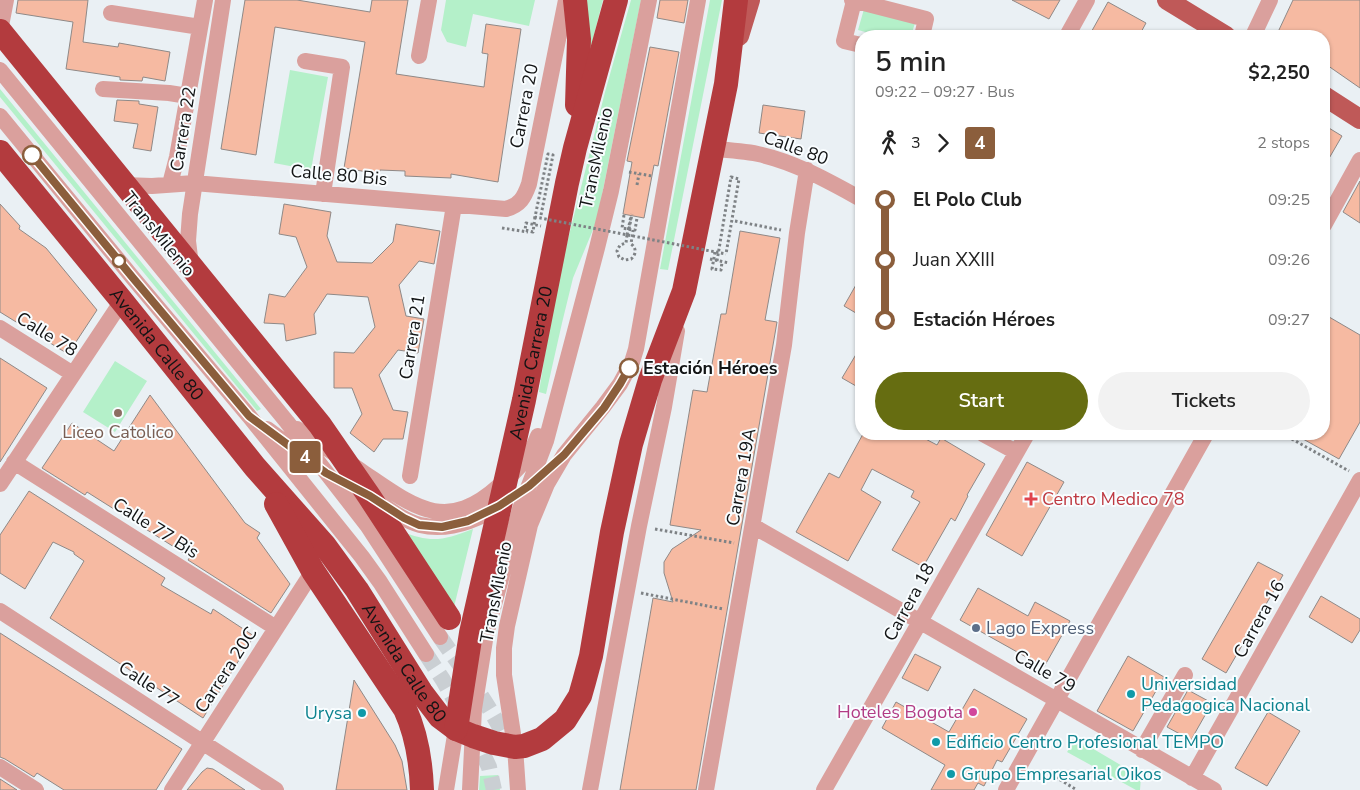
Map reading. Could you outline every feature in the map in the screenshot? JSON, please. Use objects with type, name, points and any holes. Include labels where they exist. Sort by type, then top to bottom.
[{"type":"highway","points":[[575,0],[579,39],[575,148]]},
{"type":"highway","name":"Avenida Carrera 20","points":[[465,733],[471,633],[524,400],[548,220],[575,148],[616,0]]},
{"type":"highway","points":[[684,291],[726,84],[736,0]]},
{"type":"highway","points":[[0,31],[123,185],[191,265],[320,425],[334,466],[370,496],[445,627]]},
{"type":"highway","name":"Avenida Calle 80","points":[[0,152],[255,467],[325,546],[357,590],[428,702],[440,717],[465,733],[494,743],[515,747],[531,744],[551,732],[565,720],[580,696],[590,656],[631,444],[650,380],[684,291]]},
{"type":"highway","points":[[255,467],[313,571],[405,709],[416,739],[422,790]]},
{"type":"main road","points":[[726,84],[750,0]]},
{"type":"main road","points":[[1167,0],[1216,30]]},
{"type":"main road","points":[[1330,100],[1360,119]]},
{"type":"street","points":[[0,31],[6,0]]},
{"type":"street","name":"Carrera 22","points":[[123,185],[152,186],[170,184],[205,0]]},
{"type":"street","name":"Carrera 22","points":[[191,265],[188,226],[223,0]]},
{"type":"street","points":[[419,56],[429,0]]},
{"type":"street","name":"Carrera 20","points":[[506,208],[522,202],[529,184],[566,0]]},
{"type":"street","name":"TransMilenio","points":[[470,790],[465,733],[476,699],[486,634],[520,509],[546,441],[611,191],[648,0]]},
{"type":"street","points":[[564,455],[604,408],[632,362],[636,349],[698,0]]},
{"type":"street","points":[[855,44],[844,41],[853,0],[926,19],[923,30]]},
{"type":"street","points":[[1070,30],[1087,0]]},
{"type":"street","points":[[1256,30],[1270,0]]},
{"type":"street","points":[[111,13],[200,27]]},
{"type":"street","points":[[305,61],[342,67],[323,194]]},
{"type":"street","name":"TransMilenio","points":[[0,70],[287,422],[334,466],[367,525],[445,627]]},
{"type":"street","points":[[103,89],[188,96]]},
{"type":"street","name":"TransMilenio","points":[[0,116],[249,416],[362,557],[426,654]]},
{"type":"street","points":[[0,122],[31,190]]},
{"type":"street","name":"Calle 80","points":[[712,149],[758,154],[806,170],[855,196]]},
{"type":"street","points":[[1330,214],[1360,160]]},
{"type":"street","name":"Carrera 19A","points":[[706,790],[784,345],[806,170]]},
{"type":"street","name":"Calle 80 Bis","points":[[170,184],[194,183],[506,208]]},
{"type":"street","name":"Carrera 21","points":[[410,476],[454,204]]},
{"type":"street","points":[[590,790],[639,526],[664,408],[684,291]]},
{"type":"street","points":[[0,484],[122,301]]},
{"type":"street","name":"TransMilenio","points":[[249,416],[334,466],[405,502],[429,511],[453,511],[472,506],[483,500],[505,481],[531,454],[541,429],[554,380],[577,323]]},
{"type":"street","name":"Calle 78","points":[[0,328],[73,374]]},
{"type":"street","name":"TransMilenio","points":[[287,422],[334,466]]},
{"type":"street","points":[[994,440],[1016,452]]},
{"type":"street","name":"Carrera 18","points":[[824,790],[1023,440]]},
{"type":"street","points":[[1006,790],[1203,440]]},
{"type":"street","name":"TransMilenio","points":[[370,496],[404,518],[419,525],[442,527],[460,524],[479,517],[499,506],[529,486],[564,455]]},
{"type":"street","name":"TransMilenio","points":[[518,788],[515,747],[504,676],[504,648],[507,626],[530,525],[546,484],[564,455]]},
{"type":"street","name":"Calle 77 Bis","points":[[14,462],[276,628]]},
{"type":"street","name":"Carrera 16","points":[[1192,778],[1356,476]]},
{"type":"street","name":"Calle 79","points":[[753,526],[1214,790]]},
{"type":"street","name":"Carrera 20C","points":[[172,790],[313,571]]},
{"type":"street","name":"Calle 77","points":[[0,611],[276,790]]},
{"type":"street","points":[[1142,750],[1185,676]]},
{"type":"street","points":[[446,790],[465,733]]},
{"type":"street","points":[[0,767],[36,790]]},
{"type":"path","points":[[548,220],[534,225],[526,223],[525,230],[532,232],[534,224],[536,217],[548,154],[553,155],[548,220]]},
{"type":"path","points":[[628,172],[656,177]]},
{"type":"path","points":[[637,185],[640,174]]},
{"type":"path","points":[[536,217],[627,235],[715,252],[720,253],[726,254],[739,179],[731,178],[719,252],[717,261]]},
{"type":"path","points":[[506,208],[548,220]]},
{"type":"path","points":[[624,215],[622,228],[632,230]]},
{"type":"path","points":[[631,215],[632,230],[631,244],[635,249],[634,256],[628,260],[621,259],[618,254],[618,248],[626,242],[631,215]]},
{"type":"path","points":[[632,230],[637,218]]},
{"type":"path","points":[[735,221],[797,233]]},
{"type":"path","points":[[502,228],[541,235]]},
{"type":"path","points":[[715,252],[712,269],[721,270],[722,262]]},
{"type":"path","points":[[1293,440],[1356,476]]},
{"type":"path","points":[[639,526],[749,546]]},
{"type":"path","points":[[628,590],[738,612]]},
{"type":"path","points":[[1047,772],[1077,790]]},
{"type":"green space","points":[[446,0],[535,0],[529,26],[473,14],[466,47],[447,42],[441,30]]},
{"type":"green space","points":[[583,0],[603,0],[587,62]]},
{"type":"green space","points":[[631,0],[641,0],[597,220],[573,278],[546,394],[539,392],[555,291],[605,92]]},
{"type":"green space","points":[[710,0],[722,0],[668,270],[660,269]]},
{"type":"green space","points":[[864,9],[915,23],[913,30],[858,30]]},
{"type":"green space","points":[[290,70],[328,77],[311,170],[274,163]]},
{"type":"green space","points":[[0,89],[261,409],[257,411],[0,97]]},
{"type":"green space","points":[[115,361],[147,381],[115,432],[83,412]]},
{"type":"green space","points":[[473,529],[454,607],[400,531],[429,539],[437,539]]},
{"type":"green space","points":[[1085,744],[1141,777],[1140,790],[1136,790],[1067,752],[1072,745]]},
{"type":"green space","points":[[498,775],[500,790],[479,790],[480,776]]},
{"type":"building","points":[[18,0],[88,0],[83,42],[118,47],[119,43],[170,52],[165,81],[143,77],[142,81],[120,80],[120,77],[66,69],[73,22],[16,13]]},
{"type":"building","points":[[245,0],[297,0],[370,12],[372,0],[408,0],[396,74],[484,87],[488,54],[482,53],[486,24],[521,29],[498,182],[451,174],[451,178],[405,176],[405,171],[380,170],[379,174],[344,168],[365,42],[275,27],[256,155],[221,149]]},
{"type":"building","points":[[660,0],[688,0],[684,23],[657,18]]},
{"type":"building","points":[[1012,0],[1060,0],[1049,19]]},
{"type":"building","points":[[1293,0],[1360,0],[1360,88],[1330,67],[1330,30],[1279,30]]},
{"type":"building","points":[[1108,2],[1146,23],[1142,30],[1092,30]]},
{"type":"building","points":[[650,47],[679,52],[658,166],[654,165],[644,218],[623,214],[632,162],[627,161]]},
{"type":"building","points":[[117,100],[139,101],[139,104],[158,107],[151,151],[133,148],[138,124],[114,121]]},
{"type":"building","points":[[763,105],[805,111],[801,139],[759,133]]},
{"type":"building","points":[[1330,129],[1342,136],[1330,157]]},
{"type":"building","points":[[1360,181],[1360,223],[1343,212]]},
{"type":"building","points":[[0,204],[20,226],[19,229],[46,248],[97,310],[68,354],[0,312]]},
{"type":"building","points":[[284,204],[331,212],[327,236],[337,262],[372,263],[393,242],[396,224],[440,231],[434,264],[419,261],[399,285],[406,316],[424,319],[418,353],[398,350],[379,375],[393,410],[408,412],[403,439],[383,439],[374,452],[350,433],[362,414],[352,388],[334,388],[334,352],[354,353],[375,327],[368,297],[327,294],[314,314],[316,334],[286,341],[284,324],[264,323],[269,294],[285,297],[307,267],[296,237],[279,234]]},
{"type":"building","points":[[740,231],[780,238],[765,320],[777,322],[696,790],[620,790],[653,598],[673,602],[664,573],[664,562],[672,549],[701,530],[670,525],[693,390],[707,392],[721,314],[726,314]]},
{"type":"building","points":[[855,287],[855,312],[844,306]]},
{"type":"building","points":[[1330,318],[1360,335],[1360,422],[1339,459],[1305,440],[1330,440]]},
{"type":"building","points":[[855,356],[855,385],[842,378]]},
{"type":"building","points":[[0,358],[47,388],[0,462]]},
{"type":"building","points":[[150,395],[245,523],[260,533],[257,538],[290,584],[271,613],[188,560],[190,557],[87,492],[85,495],[42,468],[72,423],[114,451]]},
{"type":"building","points":[[860,440],[927,440],[937,445],[940,440],[944,440],[985,464],[955,521],[951,518],[923,567],[892,550],[920,502],[911,497],[914,491],[872,469],[861,490],[881,502],[848,561],[796,532],[829,473],[839,478]]},
{"type":"building","name":"Centro Medico 78","points":[[1027,462],[1064,482],[1022,556],[986,535]]},
{"type":"building","points":[[29,491],[165,578],[161,585],[211,614],[213,609],[254,636],[203,718],[50,618],[84,561],[74,552],[53,542],[25,589],[0,573],[0,535]]},
{"type":"building","points":[[1258,562],[1283,575],[1226,673],[1202,659]]},
{"type":"building","points":[[978,588],[1028,616],[1035,602],[1070,621],[1044,667],[960,620]]},
{"type":"building","points":[[1321,596],[1360,619],[1360,630],[1352,643],[1309,617]]},
{"type":"building","points":[[0,633],[182,749],[156,790],[64,790],[37,773],[34,777],[0,757]]},
{"type":"building","points":[[915,654],[941,667],[928,691],[902,678]]},
{"type":"building","name":"Universidad Pedagogica Nacional","points":[[1128,656],[1164,677],[1133,731],[1097,711]]},
{"type":"building","name":"Urysa","points":[[354,680],[395,745],[402,761],[407,790],[336,790]]},
{"type":"building","points":[[974,689],[1027,719],[1002,762],[997,760],[984,786],[978,783],[974,790],[931,790],[945,765],[882,728],[896,702],[949,732]]},
{"type":"building","points":[[1188,690],[1212,703],[1191,740],[1167,727]]},
{"type":"building","points":[[1268,712],[1300,731],[1267,786],[1235,768]]},
{"type":"building","points":[[207,768],[213,769],[245,790],[187,790]]},
{"type":"building","points":[[0,779],[17,790],[0,790]]},
{"type":"tunnel","points":[[440,637],[488,707],[512,752]]},
{"type":"tunnel","points":[[426,654],[460,710]]},
{"type":"tunnel","points":[[473,733],[489,767],[494,790]]},
{"type":"bus line","name":"4","points":[[32,155],[249,416],[326,473],[419,525],[442,527],[460,524],[479,517],[499,506],[529,486],[564,455],[604,408],[629,368]]},
{"type":"place","name":"Estación Héroes","points":[[629,368]]},
{"type":"place","name":"Liceo Catolico","points":[[118,413]]},
{"type":"place","name":"Centro Medico 78","points":[[1031,499]]},
{"type":"place","name":"Lago Express","points":[[976,628]]},
{"type":"place","name":"Universidad Pedagogica Nacional","points":[[1131,694]]},
{"type":"place","name":"Hoteles Bogota","points":[[973,712]]},
{"type":"place","name":"Urysa","points":[[362,713]]},
{"type":"place","name":"Edificio Centro Profesional TEMPO","points":[[936,742]]},
{"type":"place","name":"Grupo Empresarial Oikos","points":[[951,774]]}]
